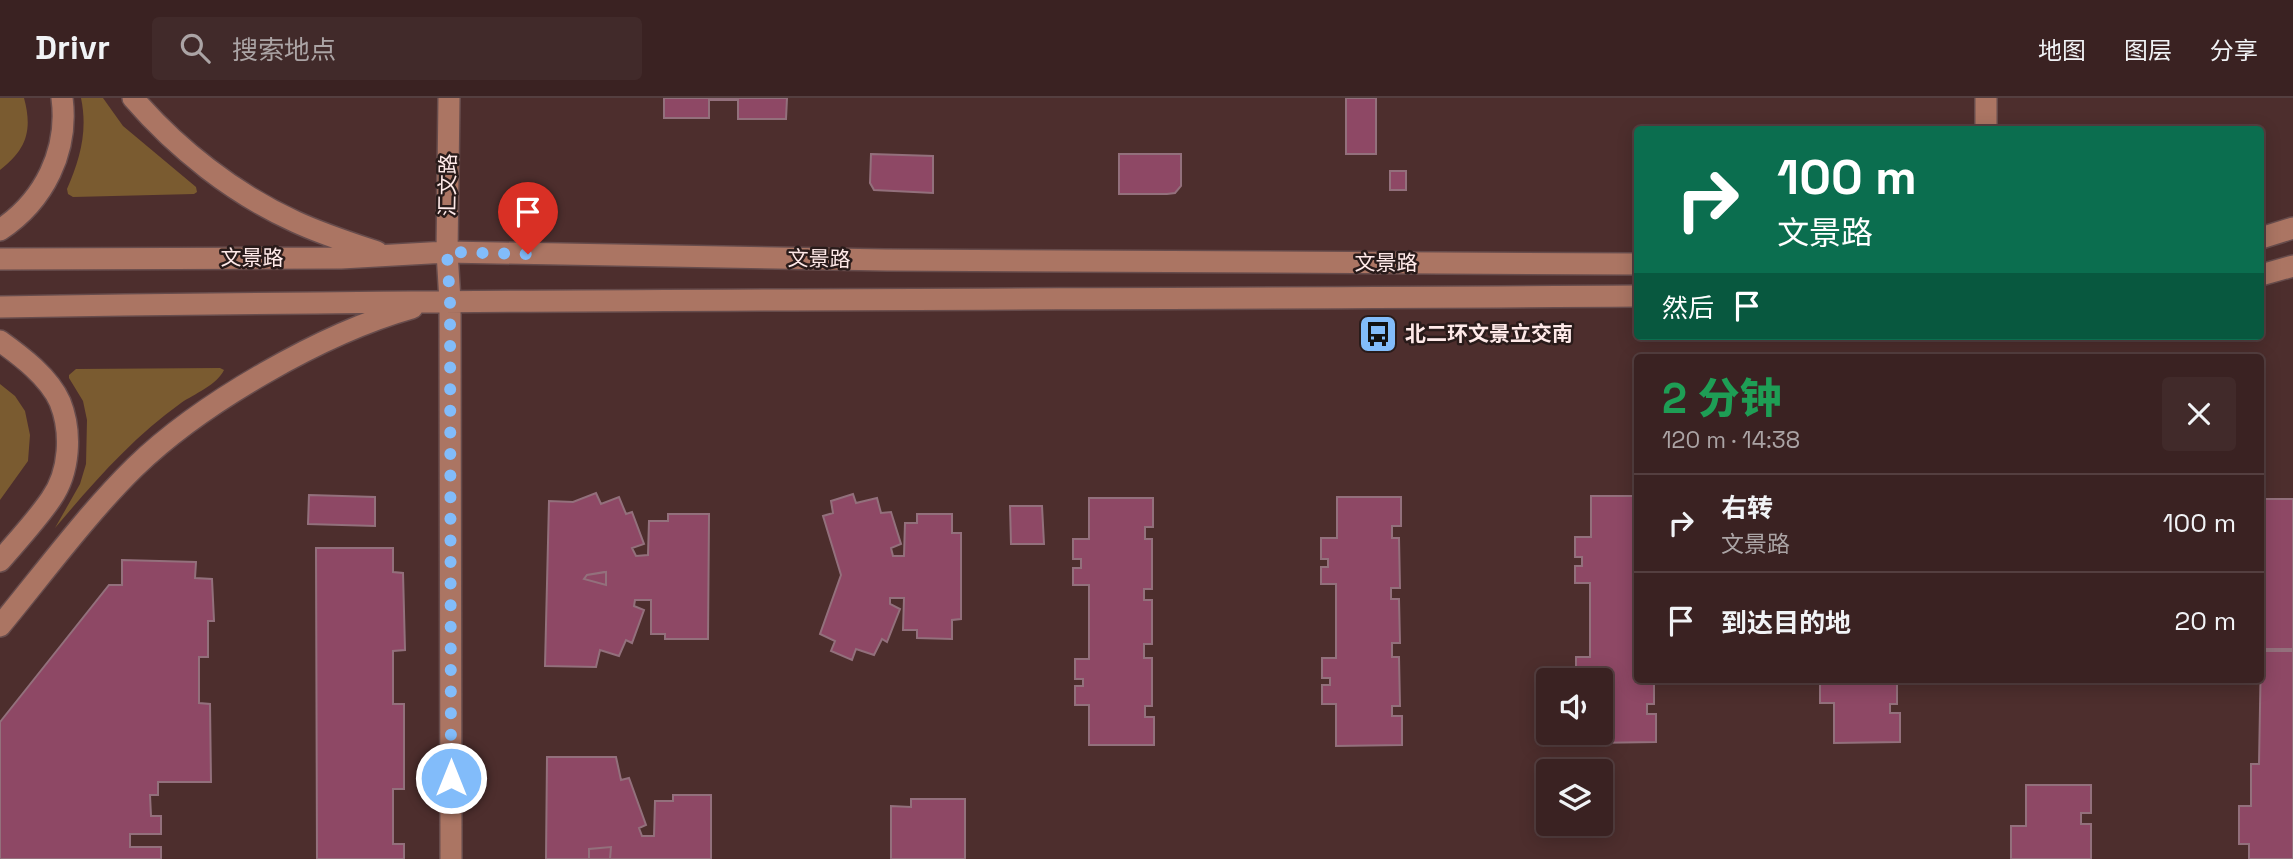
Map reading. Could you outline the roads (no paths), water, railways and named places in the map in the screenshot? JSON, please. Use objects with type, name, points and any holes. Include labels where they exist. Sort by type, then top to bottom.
[{"type":"main road","points":[[0,230],[30,206],[52,172],[63,132],[62,98]]},
{"type":"main road","points":[[133,98],[188,154],[254,199],[294,222],[385,256]]},
{"type":"main road","name":"汇文路","points":[[449,98],[444,301],[451,859]]},
{"type":"main road","points":[[1986,98],[1986,126]]},
{"type":"main road","points":[[2264,237],[2293,228]]},
{"type":"main road","name":"文景路","points":[[0,259],[341,258],[447,252],[886,260],[1634,264]]},
{"type":"main road","points":[[2264,274],[2293,266]]},
{"type":"main road","name":"文景路","points":[[0,307],[444,301],[1634,296]]},
{"type":"main road","points":[[0,626],[135,467],[187,424],[296,357],[389,315],[444,301]]},
{"type":"main road","points":[[0,341],[20,355],[59,400],[66,424],[68,449],[64,473],[52,498],[0,561]]},
{"type":"place","name":"北二环文景立交南","points":[[1378,334]]}]
